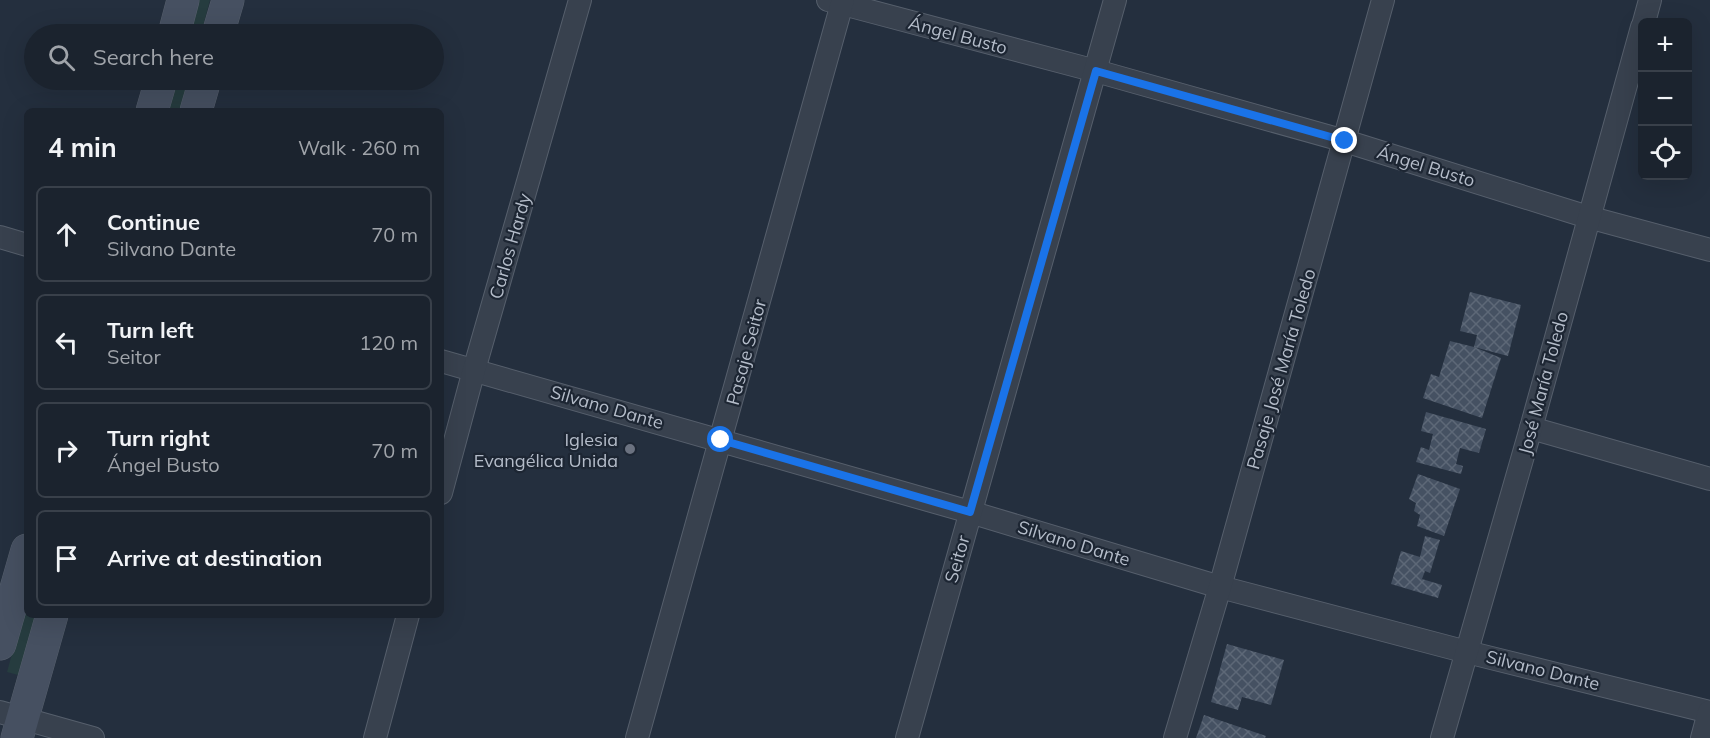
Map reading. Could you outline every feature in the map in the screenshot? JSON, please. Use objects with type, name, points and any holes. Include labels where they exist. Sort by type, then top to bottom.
[{"type":"main road","points":[[177,24],[183,0]]},
{"type":"main road","points":[[221,24],[228,0]]},
{"type":"main road","points":[[153,108],[158,90]]},
{"type":"main road","points":[[197,108],[202,90]]},
{"type":"main road","points":[[0,644],[24,560]]},
{"type":"main road","points":[[13,722],[51,618]]},
{"type":"street","name":"Carlos Hardy","points":[[444,482],[580,0]]},
{"type":"street","name":"Seitor","points":[[907,738],[1115,0]]},
{"type":"street","name":"Pasaje José María Toledo","points":[[1175,738],[1220,586],[1383,0]]},
{"type":"street","points":[[1645,18],[1650,0]]},
{"type":"street","name":"Ángel Busto","points":[[838,1],[1345,141],[1588,217],[1710,250]]},
{"type":"street","name":"Pasaje Seitor","points":[[637,738],[721,440],[838,1]]},
{"type":"street","name":"José María Toledo","points":[[1442,738],[1638,41]]},
{"type":"street","points":[[0,237],[24,244]]},
{"type":"street","name":"Silvano Dante","points":[[444,362],[1220,586],[1467,652],[1709,712]]},
{"type":"street","points":[[1531,428],[1710,479]]},
{"type":"street","points":[[375,738],[407,618]]},
{"type":"street","points":[[1702,738],[1709,712]]},
{"type":"street","points":[[13,722],[93,738]]},
{"type":"green space","points":[[195,0],[210,0],[204,24],[189,24]]},
{"type":"green space","points":[[170,90],[185,90],[181,108],[165,108]]},
{"type":"green space","points":[[24,610],[24,618],[38,618],[22,676],[7,672]]},
{"type":"building","points":[[1470,292],[1521,305],[1508,356],[1474,347],[1477,335],[1460,331]]},
{"type":"building","points":[[1450,341],[1474,347],[1501,358],[1482,418],[1423,398],[1431,374],[1439,377]]},
{"type":"building","points":[[1426,412],[1486,429],[1479,453],[1460,448],[1456,464],[1463,466],[1461,474],[1416,462],[1421,447],[1429,450],[1433,434],[1421,431]]},
{"type":"building","points":[[1418,474],[1460,489],[1444,536],[1417,526],[1420,515],[1414,511],[1416,503],[1409,499]]},
{"type":"building","points":[[1425,536],[1440,540],[1430,573],[1425,571],[1422,579],[1442,585],[1438,598],[1391,584],[1401,551],[1420,557]]},
{"type":"building","points":[[1227,644],[1284,660],[1271,705],[1242,697],[1238,710],[1211,702]]},
{"type":"building","points":[[1204,715],[1266,736],[1265,738],[1196,738]]},
{"type":"place","name":"Iglesia Evangélica Unida","points":[[630,449]]},
{"type":"route","points":[[721,440],[970,512],[1096,71],[1345,141]]}]
